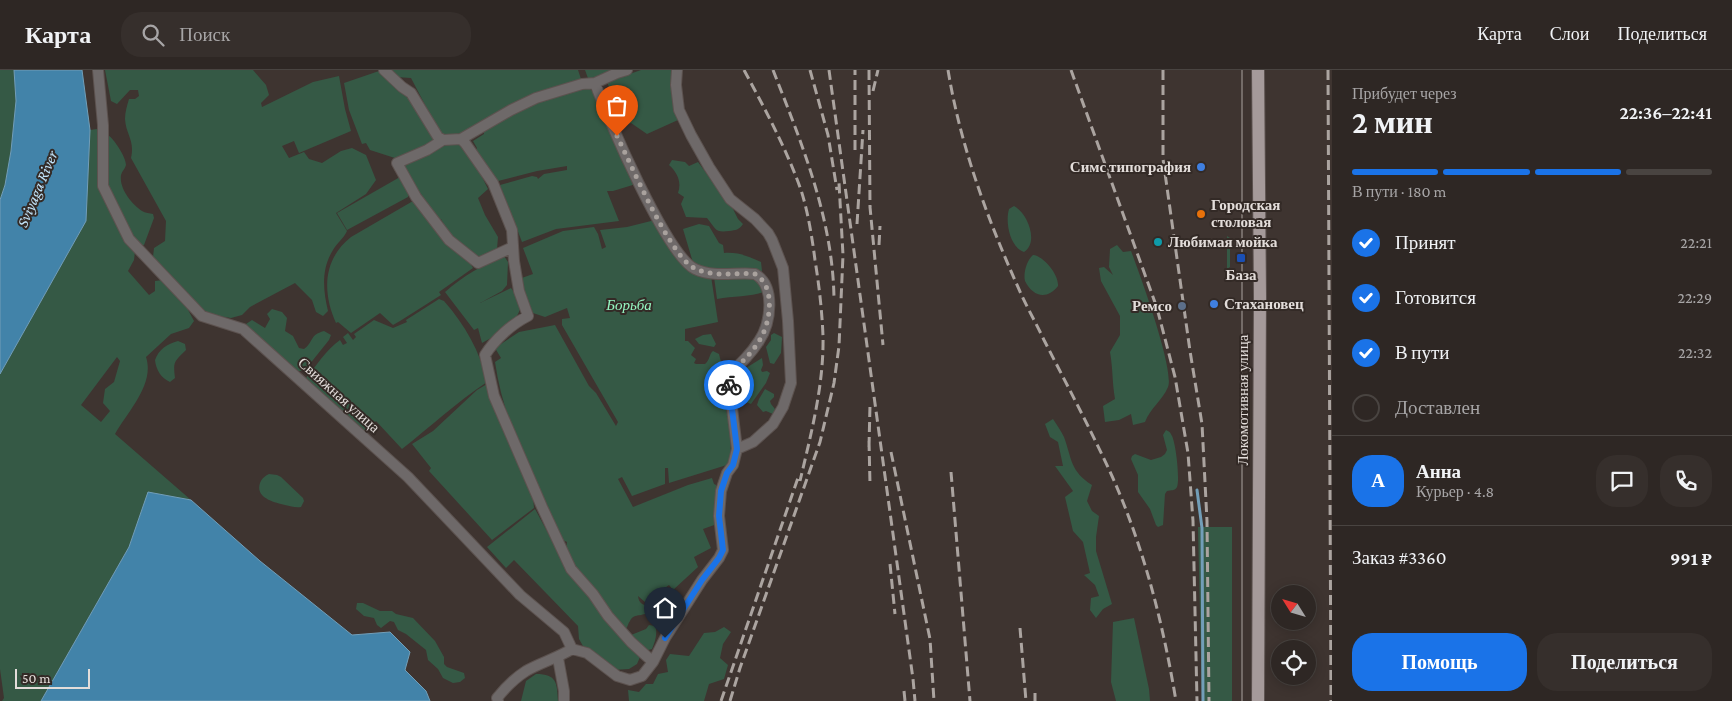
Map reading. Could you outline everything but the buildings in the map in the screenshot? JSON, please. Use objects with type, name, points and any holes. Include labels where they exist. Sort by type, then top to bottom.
[{"type":"main road","name":"Локомотивная улица","points":[[1258,70],[1260,297],[1258,701]]},
{"type":"street","name":"Свияжная улица","points":[[98,70],[103,125],[104,186],[129,239],[202,316],[243,329],[408,477],[520,595],[564,632],[572,649]]},
{"type":"street","points":[[384,70],[411,93],[436,134],[443,140]]},
{"type":"street","points":[[677,70],[676,85],[679,110],[691,135],[730,199],[755,218],[772,240],[783,268],[791,383],[783,408],[773,424],[752,442],[737,449]]},
{"type":"street","points":[[513,247],[478,263],[449,240],[416,197],[397,163],[427,150],[443,140],[461,139],[536,98],[582,84],[595,83],[620,71]]},
{"type":"street","points":[[498,701],[497,698],[505,689],[526,671],[558,658],[572,649],[587,653],[617,676],[630,680],[642,676],[653,662],[665,638],[723,550],[719,516],[721,491],[727,473],[733,465],[737,449],[728,375],[749,356],[761,338],[769,308],[769,294],[766,285],[755,274],[712,273],[696,269],[684,260],[659,221],[609,120],[595,83]]},
{"type":"street","points":[[461,139],[493,183],[512,230],[519,291],[528,316],[520,320],[500,337],[485,355],[494,396],[571,569],[593,594],[608,616],[631,642],[653,662]]},
{"type":"street","points":[[558,658],[564,701]]},
{"type":"green space","points":[[0,70],[14,70],[16,101],[11,151],[5,185],[0,200]]},
{"type":"green space","points":[[105,70],[253,70],[266,85],[269,95],[261,103],[262,107],[313,82],[339,76],[351,131],[299,153],[294,141],[282,146],[289,158],[304,152],[309,159],[322,163],[341,151],[352,148],[366,155],[376,180],[366,194],[336,213],[347,231],[333,250],[326,265],[324,287],[328,311],[323,316],[316,312],[312,300],[295,283],[250,307],[242,315],[231,318],[202,311],[153,257],[154,248],[165,241],[166,221],[131,158],[132,147],[125,114],[129,99],[135,99],[139,96],[138,90],[130,90],[117,104],[111,101]]},
{"type":"green space","points":[[388,70],[578,70],[582,82],[461,135],[445,137],[435,129],[432,118],[411,78],[396,77]]},
{"type":"green space","points":[[585,70],[610,70],[609,74],[589,81]]},
{"type":"green space","points":[[641,70],[673,70],[678,120],[647,134],[631,123],[619,128],[610,107],[616,104],[607,82]]},
{"type":"green space","points":[[379,71],[415,104],[434,141],[398,159],[370,150],[366,143],[362,144],[349,110],[344,83]]},
{"type":"green space","points":[[581,87],[590,89],[594,93],[636,184],[607,191],[619,221],[556,229],[522,242],[500,185],[532,176],[538,179],[544,174],[567,170],[567,166],[498,181],[496,178],[492,179],[474,153],[477,148],[473,141],[484,134],[484,130],[535,102]]},
{"type":"green space","points":[[97,129],[99,137],[99,182],[135,251],[134,260],[128,271],[149,295],[155,291],[155,281],[163,280],[186,306],[194,321],[189,328],[171,334],[146,357],[148,367],[144,387],[115,434],[191,500],[148,493],[129,547],[41,701],[2,701],[4,698],[0,669],[0,374],[86,221],[90,130]],"holes":[[[117,357],[120,361],[114,382],[105,389],[103,403],[110,411],[101,422],[81,405]]]},
{"type":"green space","points":[[108,135],[119,148],[126,165],[121,175],[124,191],[130,200],[143,212],[153,214],[154,218],[144,245],[140,245],[132,238],[107,185]]},
{"type":"green space","points":[[458,144],[481,175],[488,189],[478,198],[485,215],[498,237],[497,249],[478,258],[449,234],[441,219],[437,221],[421,194],[417,196],[401,167],[446,145]]},
{"type":"green space","points":[[672,160],[685,162],[689,166],[698,162],[743,224],[734,230],[718,231],[707,218],[686,217],[681,204],[684,197],[678,193],[678,177],[669,165]]},
{"type":"green space","points":[[400,177],[409,193],[408,197],[347,230],[337,213]]},
{"type":"green space","points":[[413,201],[417,201],[473,268],[439,292],[441,295],[393,325],[380,313],[351,333],[338,322],[336,323],[328,300],[328,277],[335,255],[351,237]]},
{"type":"green space","points":[[1014,206],[1024,215],[1030,228],[1031,242],[1024,252],[1015,245],[1008,227],[1009,209]]},
{"type":"green space","name":"Борьба","points":[[655,220],[673,252],[711,276],[718,322],[685,329],[685,341],[688,341],[695,348],[691,355],[696,359],[694,363],[696,364],[705,364],[713,351],[719,354],[725,387],[720,404],[725,405],[728,420],[731,442],[730,464],[669,483],[668,468],[665,468],[665,484],[632,496],[622,477],[618,479],[633,507],[688,485],[712,478],[716,485],[717,524],[703,529],[711,548],[694,557],[698,567],[673,590],[669,585],[645,602],[638,596],[640,602],[649,606],[650,610],[645,614],[632,618],[626,629],[623,629],[579,574],[566,550],[567,542],[563,540],[513,431],[499,386],[495,362],[501,358],[495,348],[519,332],[555,325],[589,386],[596,393],[616,426],[618,422],[562,325],[562,319],[570,318],[567,308],[545,317],[533,313],[519,279],[533,274],[523,248],[563,231],[594,227],[602,249],[606,247],[600,230],[627,227]]},
{"type":"green space","points":[[699,224],[709,226],[719,243],[723,245],[724,253],[743,255],[761,262],[762,271],[721,271],[694,266],[683,229]]},
{"type":"green space","points":[[1227,236],[1230,238],[1230,267],[1227,269]]},
{"type":"green space","points":[[1117,245],[1123,252],[1131,251],[1155,320],[1169,377],[1166,392],[1150,412],[1145,422],[1133,425],[1131,414],[1119,420],[1105,422],[1103,406],[1115,399],[1110,352],[1120,335],[1120,316],[1101,281],[1099,268],[1104,267],[1113,275],[1109,267],[1110,249]]},
{"type":"green space","points":[[1033,255],[1046,262],[1058,282],[1058,286],[1054,290],[1045,295],[1036,293],[1025,281],[1026,267]]},
{"type":"green space","points":[[504,256],[508,262],[507,285],[502,291],[480,303],[511,288],[516,295],[520,309],[510,325],[482,343],[478,328],[474,330],[445,292],[473,271]]},
{"type":"green space","points":[[736,276],[756,279],[764,292],[717,299],[714,277]]},
{"type":"green space","points":[[439,299],[444,301],[452,310],[471,339],[487,382],[454,406],[402,449],[376,421],[365,432],[306,378],[335,344],[340,340],[343,345],[347,343],[343,337],[348,333],[353,340],[356,337],[354,334],[374,320],[393,328],[407,322],[406,320]]},
{"type":"green space","points":[[272,309],[282,312],[287,318],[285,331],[293,336],[299,348],[304,349],[319,333],[324,331],[331,335],[305,370],[295,372],[247,329],[246,324],[252,320],[265,328],[270,319],[267,314]]},
{"type":"green space","points":[[774,333],[782,337],[781,353],[774,364],[770,363],[766,347],[771,340],[771,335]]},
{"type":"green space","points":[[711,334],[716,344],[714,347],[699,344],[695,339],[703,335]]},
{"type":"green space","points":[[178,341],[185,344],[186,350],[175,362],[175,378],[170,382],[160,373],[156,367],[155,360],[164,347]]},
{"type":"green space","points":[[762,358],[762,372],[767,371],[770,373],[766,383],[751,404],[746,402],[744,393],[747,389],[746,386],[740,387],[739,384],[746,373],[746,368]]},
{"type":"green space","points":[[487,384],[533,497],[534,508],[492,540],[429,471],[431,468],[412,444],[433,431],[477,390]]},
{"type":"green space","points":[[765,389],[774,394],[770,401],[775,409],[773,414],[766,411],[763,412],[757,405]]},
{"type":"green space","points":[[1053,419],[1064,437],[1073,464],[1079,475],[1092,485],[1087,501],[1092,511],[1099,516],[1096,551],[1112,604],[1103,609],[1096,618],[1090,610],[1091,598],[1099,596],[1095,585],[1084,575],[1090,573],[1083,542],[1073,531],[1065,497],[1073,491],[1055,466],[1063,466],[1058,442],[1050,437],[1045,424]]},
{"type":"green space","points":[[1166,430],[1171,434],[1175,446],[1178,483],[1175,489],[1167,491],[1165,494],[1163,525],[1158,527],[1150,509],[1138,492],[1138,475],[1131,459],[1135,454],[1151,460],[1165,454],[1167,450],[1163,435]]},
{"type":"green space","points":[[269,474],[281,477],[303,498],[304,501],[301,507],[293,507],[263,496],[259,488],[260,483]]},
{"type":"green space","points":[[535,509],[568,570],[640,657],[637,664],[629,669],[613,670],[590,649],[583,646],[579,639],[578,626],[514,560],[506,568],[487,547]]},
{"type":"green space","points":[[1198,527],[1232,527],[1232,701],[1202,701]]},
{"type":"green space","points":[[357,603],[363,603],[380,611],[392,611],[396,614],[413,618],[435,641],[444,657],[444,664],[447,667],[464,673],[465,678],[460,682],[453,683],[443,678],[438,669],[428,660],[426,650],[398,630],[394,622],[390,621],[381,628],[377,625],[374,618],[364,616],[356,609]]},
{"type":"green space","points":[[1134,618],[1150,701],[1116,701],[1111,682],[1113,622]]},
{"type":"green space","points":[[649,625],[655,626],[656,638],[652,649],[645,651],[631,635],[646,629]]},
{"type":"green space","points":[[724,627],[731,632],[723,644],[720,658],[728,665],[724,679],[709,684],[704,701],[629,701],[628,690],[639,692],[646,684],[653,684],[658,674],[668,672],[666,660],[670,654],[689,656],[704,633],[715,632]]},
{"type":"green space","points":[[536,674],[543,674],[555,681],[558,701],[521,701],[526,681]]},
{"type":"water","name":"Sviyaga River","points":[[14,70],[82,70],[90,130],[86,221],[0,374],[0,200],[5,185],[11,151],[16,101]]},
{"type":"water","points":[[148,492],[191,500],[260,561],[352,635],[390,632],[410,652],[405,670],[426,691],[430,701],[41,701],[129,547]]},
{"type":"waterway","points":[[1197,490],[1202,528],[1203,701]]},
{"type":"tram line","points":[[1242,70],[1242,701]]},
{"type":"railway","points":[[744,70],[782,144],[801,190],[810,225],[818,279],[823,354],[816,409],[800,481]]},
{"type":"railway","points":[[773,70],[805,154],[822,211],[832,269],[834,299]]},
{"type":"railway","points":[[810,70],[828,135],[837,190]]},
{"type":"railway","points":[[829,70],[915,701]]},
{"type":"railway","points":[[855,70],[855,150]]},
{"type":"railway","points":[[869,70],[870,207],[883,345]]},
{"type":"railway","points":[[873,91],[878,70]]},
{"type":"railway","points":[[948,70],[968,157],[998,241],[1025,302],[1112,476],[1134,531],[1151,586],[1165,643],[1176,701]]},
{"type":"railway","points":[[1071,70],[1157,308],[1175,377],[1188,453],[1193,521],[1197,701]]},
{"type":"railway","points":[[1163,70],[1163,159],[1202,424],[1207,521],[1209,701]]},
{"type":"railway","points":[[1328,70],[1331,701]]},
{"type":"railway","points":[[857,224],[863,130]]},
{"type":"railway","points":[[730,701],[820,442],[834,383],[839,346],[843,255],[839,183]]},
{"type":"railway","points":[[879,245],[880,226]]},
{"type":"railway","points":[[869,447],[870,405]]},
{"type":"railway","points":[[869,441],[870,484]]},
{"type":"railway","points":[[891,452],[930,639],[934,701]]},
{"type":"railway","points":[[951,472],[970,701]]},
{"type":"railway","points":[[721,701],[799,475]]},
{"type":"railway","points":[[890,564],[895,614]]},
{"type":"railway","points":[[1020,628],[1026,701]]},
{"type":"railway","points":[[904,691],[905,701]]},
{"type":"railway","points":[[1035,693],[1035,701]]},
{"type":"way so far","points":[[617,136],[659,221],[678,253],[690,266],[720,274],[755,274],[765,282],[769,294],[766,324],[761,338],[749,356],[728,375],[729,385]]},
{"type":"place","name":"Симс типография","points":[[1201,167]]},
{"type":"place","name":"Городская столовая","points":[[1201,214]]},
{"type":"place","name":"Любимая мойка","points":[[1158,242]]},
{"type":"place","name":"База","points":[[1241,258]]},
{"type":"place","name":"Стахановец","points":[[1214,304]]},
{"type":"place","name":"Ремсо","points":[[1182,306]]},
{"type":"route","points":[[665,638],[723,550],[719,516],[721,491],[727,473],[733,465],[737,449],[729,385]]}]
